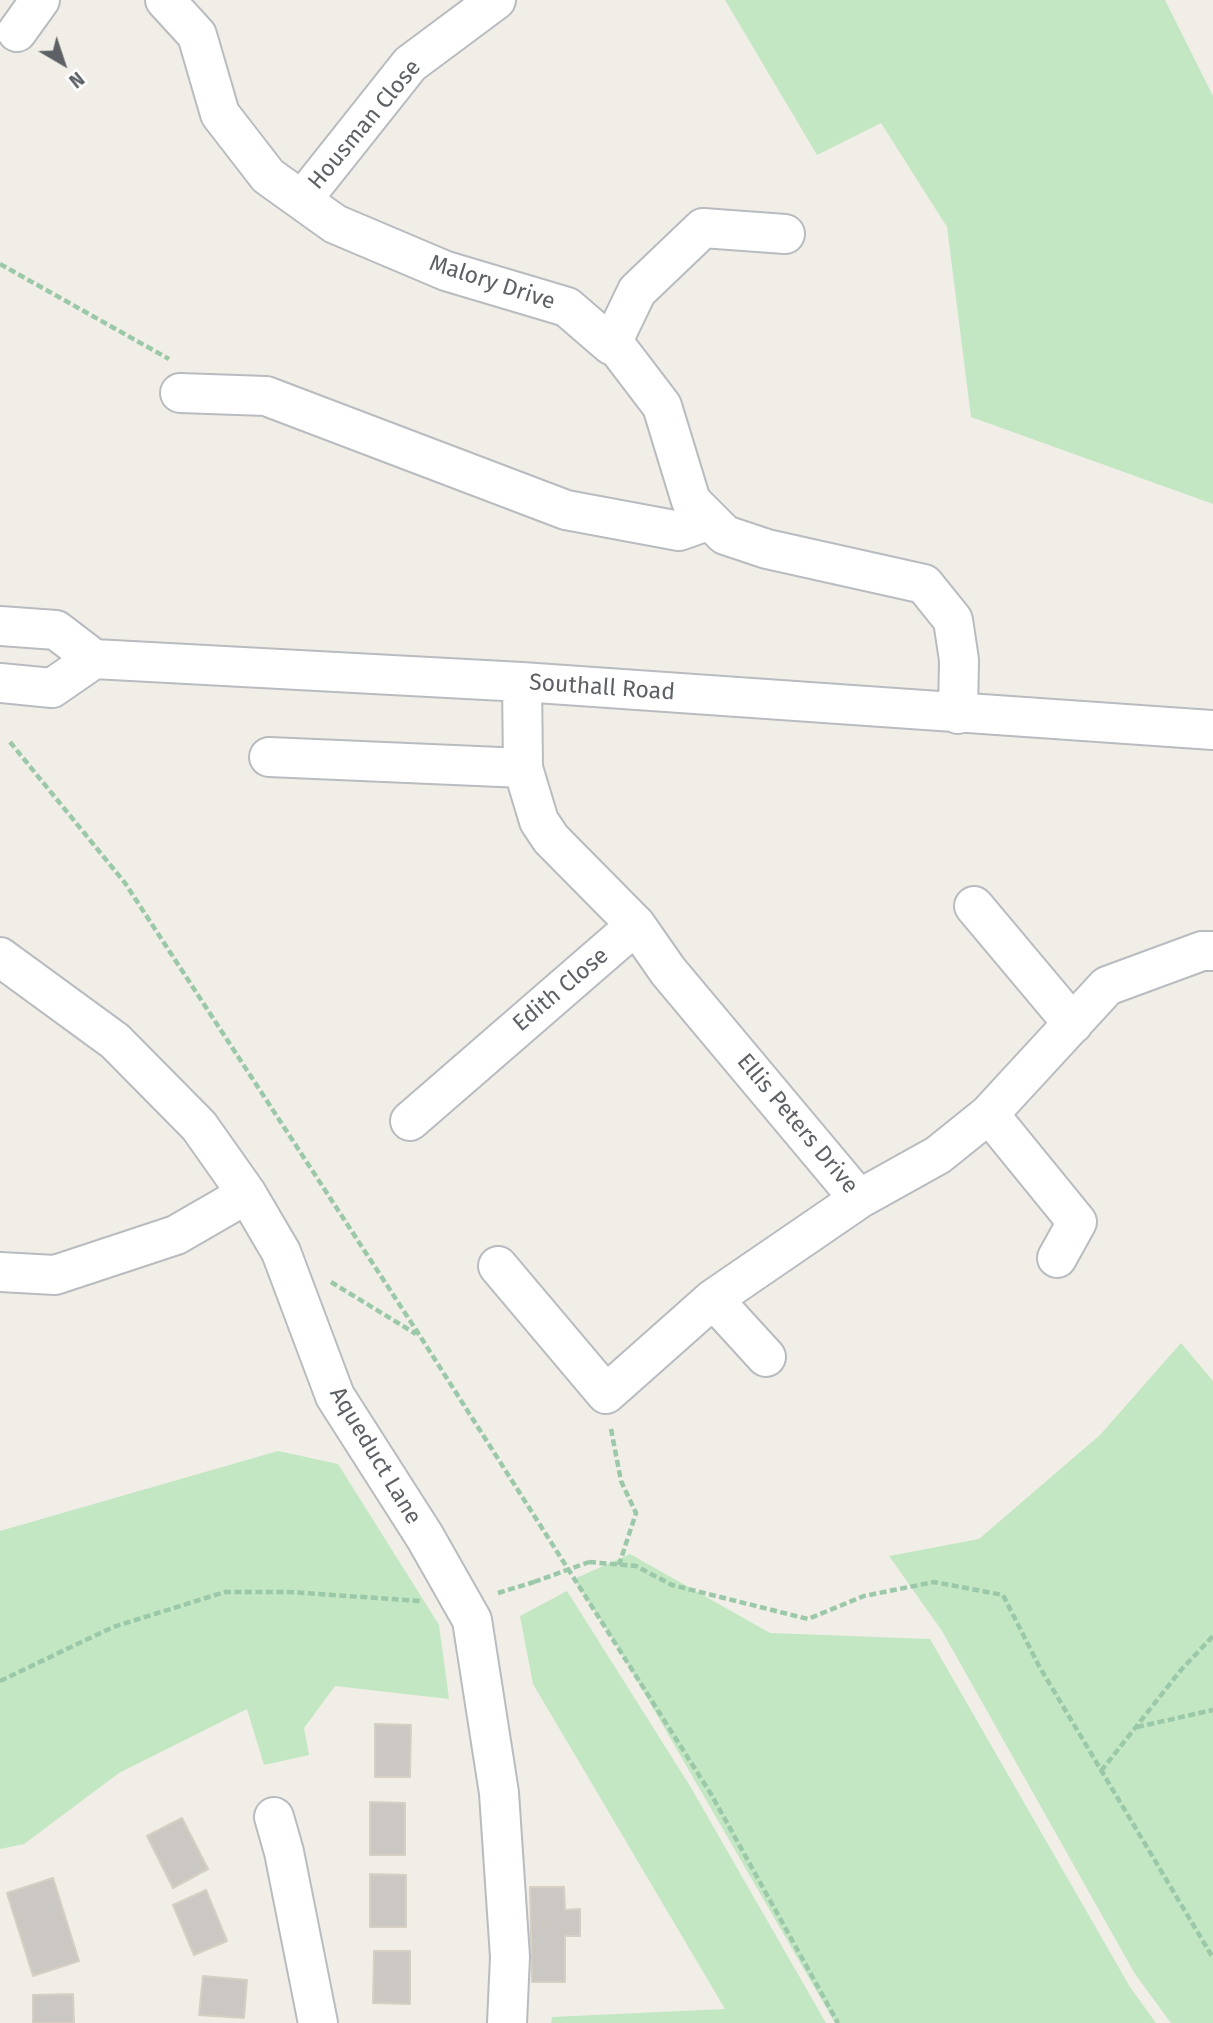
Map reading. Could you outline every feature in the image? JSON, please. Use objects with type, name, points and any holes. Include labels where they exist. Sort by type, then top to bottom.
[{"type":"street","points":[[17,32],[40,0]]},
{"type":"street","name":"Malory Drive","points":[[165,0],[197,36],[220,114],[268,176],[335,224],[446,271],[567,307],[611,345],[617,347],[662,407],[691,500],[724,535],[766,549],[924,584],[953,620],[959,660],[958,714]]},
{"type":"street","name":"Housman Close","points":[[302,200],[410,64],[496,0]]},
{"type":"street","points":[[611,345],[637,291],[704,228],[785,234]]},
{"type":"street","points":[[176,377],[266,396],[566,510],[679,531],[709,520]]},
{"type":"street","points":[[0,626],[56,630],[94,659],[52,688],[0,683]]},
{"type":"street","name":"Southall Road","points":[[94,659],[522,682],[1213,730]]},
{"type":"street","name":"Ellis Peters Drive","points":[[522,682],[523,768],[539,821],[551,839],[636,925],[668,971],[859,1199],[938,1155],[989,1114],[1107,986],[1202,951],[1213,951]]},
{"type":"street","points":[[269,757],[523,768]]},
{"type":"street","points":[[974,906],[1073,1024]]},
{"type":"street","name":"Edith Close","points":[[410,1121],[636,925]]},
{"type":"street","name":"Aqueduct Lane","points":[[0,957],[114,1041],[199,1126],[247,1194],[281,1252],[335,1396],[425,1536],[472,1620],[499,1793],[510,1957],[507,2023]]},
{"type":"street","points":[[989,1114],[1077,1222],[1056,1258]]},
{"type":"street","points":[[0,1272],[55,1275],[176,1235],[247,1194]]},
{"type":"street","points":[[498,1266],[606,1394],[713,1299],[859,1199]]},
{"type":"street","points":[[713,1299],[766,1357]]},
{"type":"street","points":[[274,1817],[284,1852],[318,2023]]},
{"type":"path","points":[[0,264],[176,377]]},
{"type":"path","points":[[10,742],[125,883],[420,1336],[711,1794],[838,2023]]},
{"type":"path","points":[[327,1280],[420,1336]]},
{"type":"path","points":[[606,1394],[621,1481],[636,1513],[620,1565]]},
{"type":"path","points":[[534,1582],[589,1562],[636,1566],[672,1585],[808,1619],[864,1596],[934,1581],[1003,1595],[1039,1666],[1213,1958]]},
{"type":"path","points":[[0,1681],[113,1627],[225,1592],[289,1592],[462,1604]]},
{"type":"path","points":[[1101,1771],[1181,1670],[1213,1636]]},
{"type":"path","points":[[1136,1727],[1213,1710]]},
{"type":"green space","points":[[725,0],[1165,0],[1213,96],[1213,504],[971,417],[947,227],[881,123],[817,155]]},
{"type":"green space","points":[[1181,1343],[1213,1381],[1213,2023],[1171,2023],[1135,1974],[942,1631],[889,1556],[979,1539],[1100,1435]]},
{"type":"green space","points":[[278,1451],[338,1464],[439,1625],[449,1699],[335,1686],[304,1728],[309,1755],[264,1765],[247,1709],[119,1773],[24,1844],[0,1849],[0,1531]]},
{"type":"green space","points":[[630,1554],[770,1633],[930,1639],[1130,1987],[1156,2023],[835,2023],[617,1646],[574,1579]]},
{"type":"green space","points":[[567,1591],[690,1786],[826,2023],[551,2023],[552,2017],[725,2009],[533,1684],[520,1616]]},
{"type":"building","points":[[375,1724],[411,1725],[410,1777],[375,1777]]},
{"type":"building","points":[[370,1802],[405,1803],[405,1855],[370,1855]]},
{"type":"building","points":[[182,1818],[208,1869],[173,1888],[147,1836]]},
{"type":"building","points":[[370,1874],[406,1875],[406,1927],[370,1927]]},
{"type":"building","points":[[53,1878],[79,1961],[33,1976],[7,1893]]},
{"type":"building","points":[[530,1887],[564,1887],[565,1910],[580,1909],[580,1936],[565,1936],[565,1982],[532,1982]]},
{"type":"building","points":[[206,1890],[227,1941],[194,1955],[173,1905]]},
{"type":"building","points":[[374,1951],[410,1951],[410,2004],[373,2003]]},
{"type":"building","points":[[203,1976],[247,1980],[244,2018],[199,2015]]},
{"type":"building","points":[[73,1994],[74,2023],[33,2023],[33,1995]]}]
